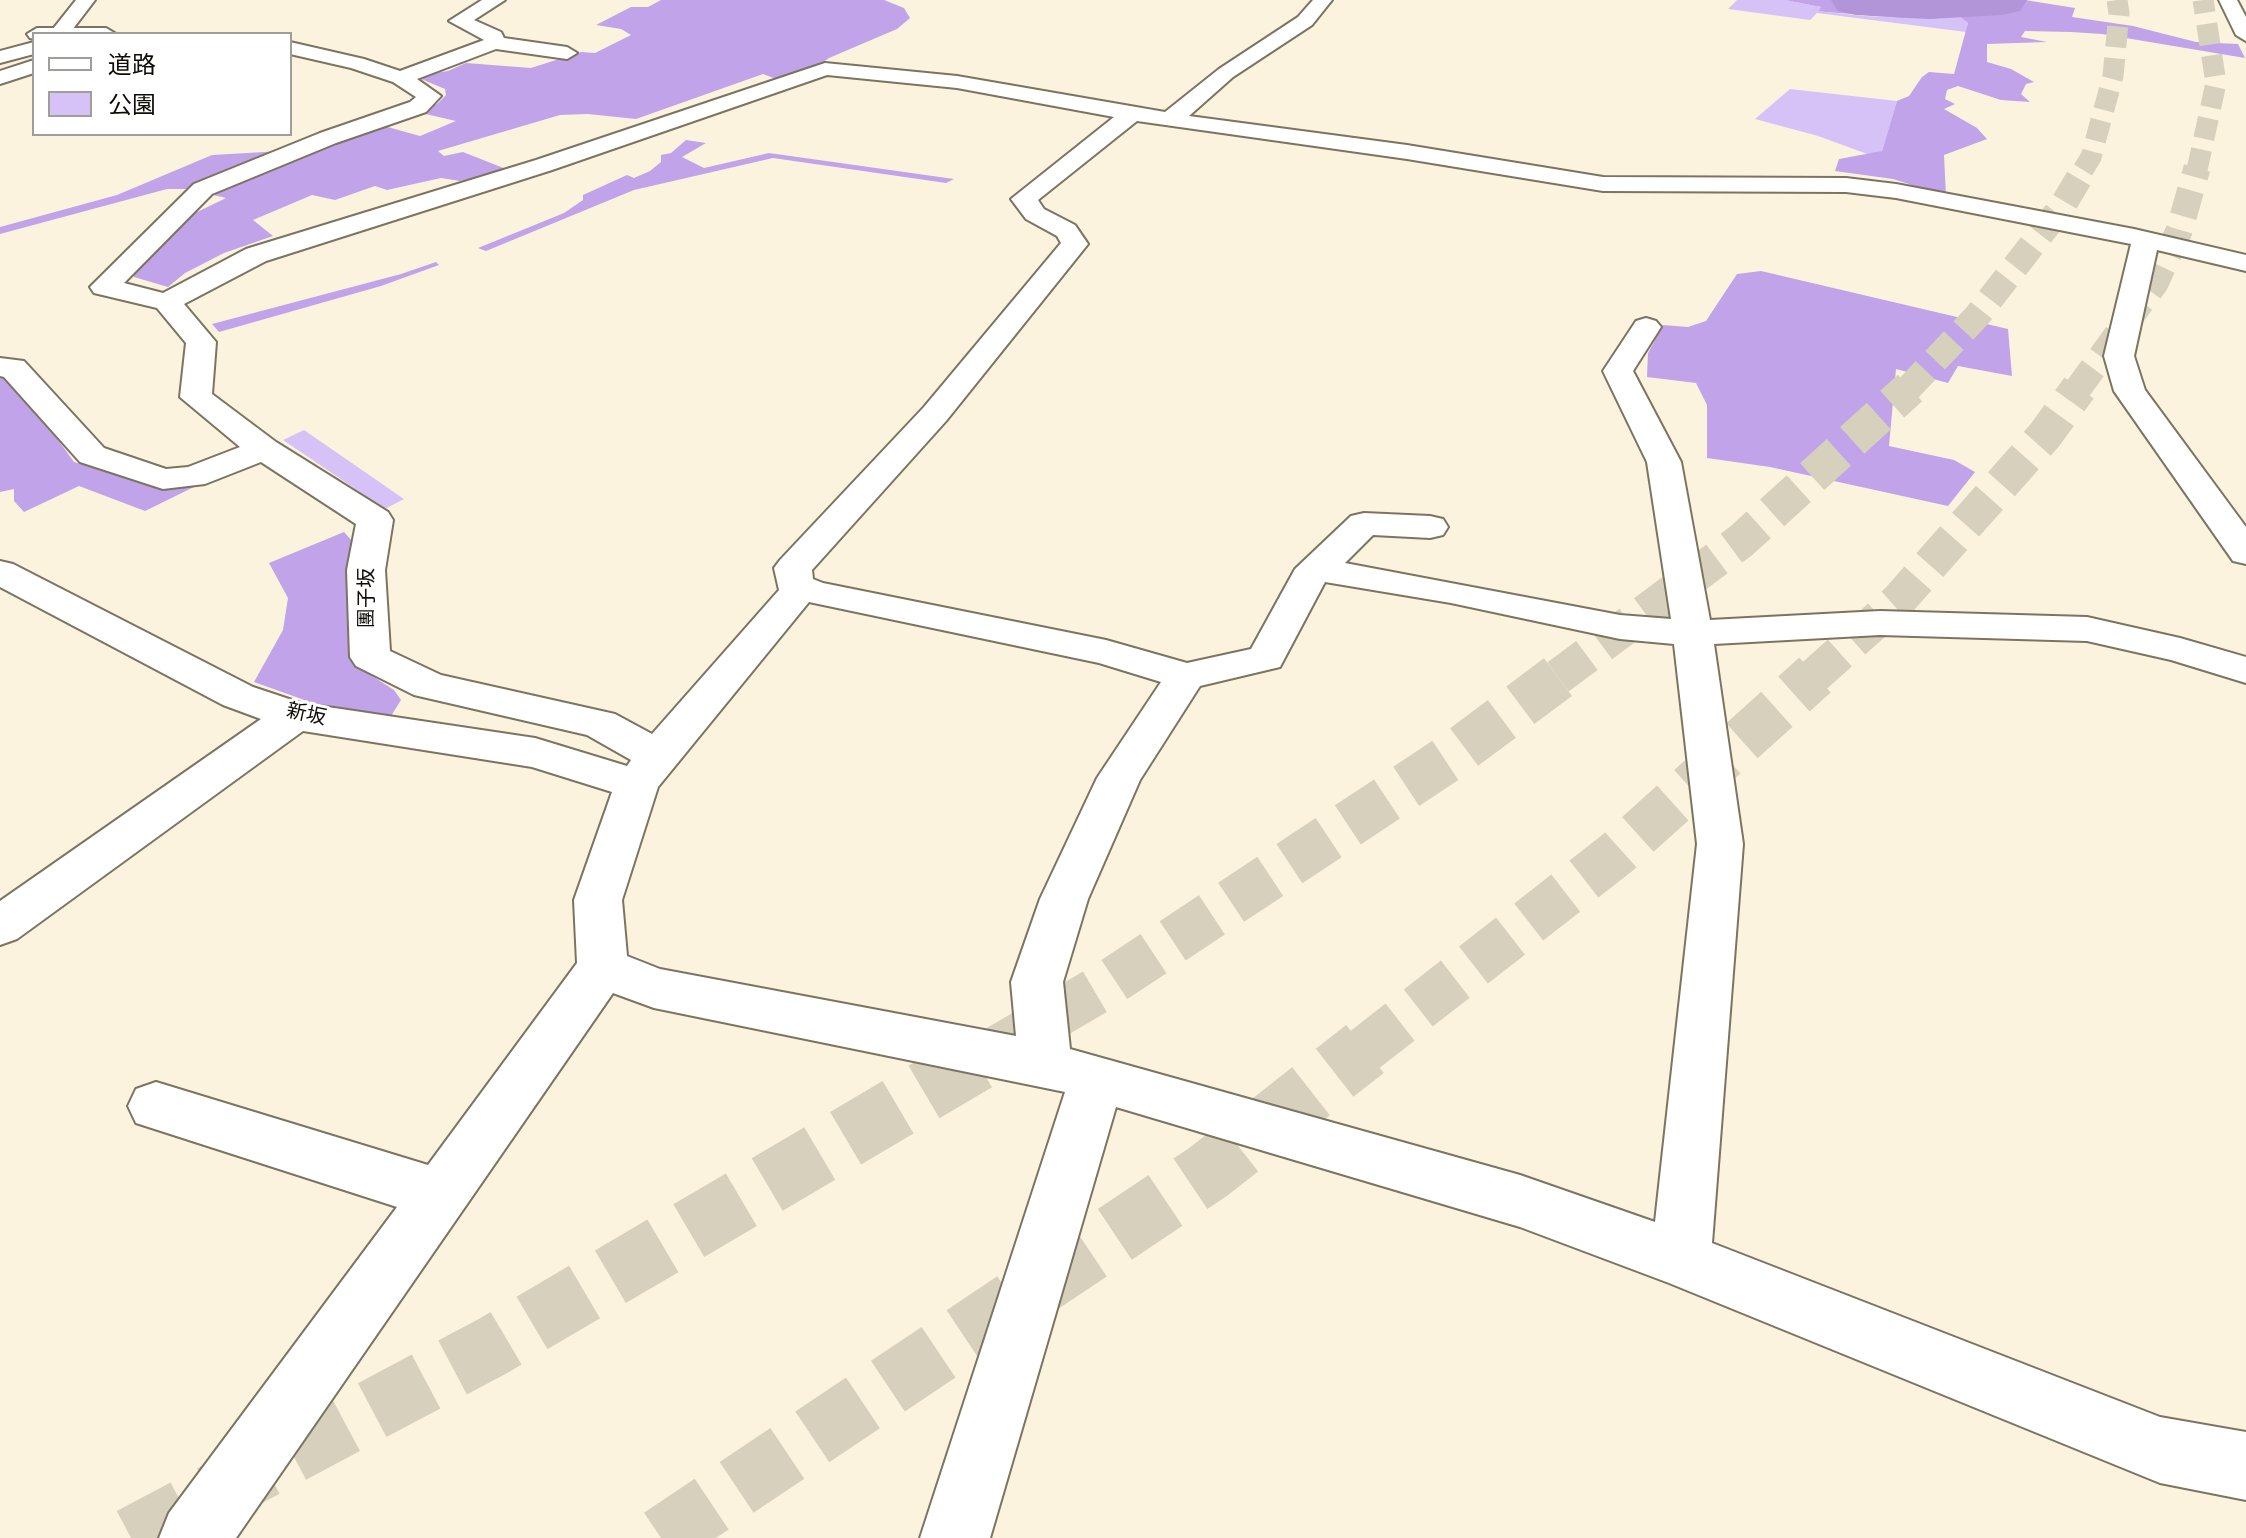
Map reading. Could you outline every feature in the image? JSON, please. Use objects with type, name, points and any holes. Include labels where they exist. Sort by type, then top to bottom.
[{"type":"street","points":[[60,32],[86,0]]},
{"type":"street","points":[[470,0],[494,1]]},
{"type":"street","points":[[1170,120],[1226,73],[1305,21],[1323,0]]},
{"type":"street","points":[[2228,0],[2246,35]]},
{"type":"street","points":[[494,1],[459,21],[494,36],[494,43]]},
{"type":"street","points":[[0,37],[32,34]]},
{"type":"street","points":[[400,78],[494,43],[567,53]]},
{"type":"street","points":[[292,48],[357,63],[400,78],[430,96],[418,107],[328,138],[203,189],[104,287],[167,302],[256,255],[544,165],[825,69],[957,82],[1170,120],[1407,152],[1603,184],[1846,185],[1896,191],[2134,237],[2246,263]]},
{"type":"street","points":[[0,57],[32,49]]},
{"type":"street","points":[[0,78],[32,67]]},
{"type":"street","points":[[1133,113],[1024,199],[1035,214],[1066,231],[1075,244],[935,414],[793,568],[795,585],[1106,652],[1186,676],[1266,658],[1308,577],[1364,524],[1430,527]]},
{"type":"street","points":[[2145,242],[2119,356],[2130,391],[2246,553]]},
{"type":"street","name":"團子坂","points":[[167,302],[201,342],[196,397],[264,449],[375,520],[366,570],[370,657],[429,686],[600,724],[648,770]]},
{"type":"street","points":[[1646,327],[1618,371],[1664,462],[1693,633],[1720,844],[1681,1259]]},
{"type":"street","points":[[0,367],[13,368],[92,455],[163,479],[193,477],[264,449]]},
{"type":"street","points":[[1316,569],[1451,592],[1620,627],[1693,633],[1880,623],[2087,629],[2180,650],[2246,670]]},
{"type":"street","name":"新坂","points":[[0,572],[238,696],[295,716],[648,770]]},
{"type":"street","points":[[194,1538],[603,967],[598,900],[648,770],[801,588]]},
{"type":"street","points":[[955,1538],[1071,1071],[1037,982],[1064,899],[1119,778],[1186,676]]},
{"type":"street","points":[[0,926],[295,716]]},
{"type":"street","points":[[603,967],[654,988],[1071,1071],[1520,1201],[1681,1259],[2160,1450],[2246,1466]]},
{"type":"street","points":[[156,1106],[439,1194]]},
{"type":"green space","points":[[1737,0],[1785,0],[1821,7],[1820,11],[1864,16],[1936,19],[1936,14],[1959,15],[1968,23],[1966,32],[1817,13],[1810,20],[1728,9]]},
{"type":"green space","points":[[1790,89],[1897,101],[1882,151],[1870,155],[1818,136],[1755,119]]},
{"type":"green space","points":[[304,430],[404,499],[385,509],[283,440]]},
{"type":"shaded area","points":[[661,0],[884,0],[904,8],[910,18],[897,29],[829,58],[818,66],[776,79],[763,74],[636,119],[588,114],[560,115],[438,151],[444,156],[463,152],[506,169],[460,181],[441,178],[387,190],[375,186],[335,200],[312,195],[253,220],[273,236],[224,253],[185,273],[168,287],[134,277],[133,269],[185,218],[226,198],[189,189],[167,189],[0,234],[0,227],[117,195],[212,155],[282,151],[366,121],[420,136],[456,121],[417,112],[437,104],[446,95],[445,89],[414,76],[448,71],[466,63],[531,68],[581,52],[595,53],[631,35],[621,29],[596,25],[631,7],[648,7]]},
{"type":"shaded area","points":[[1785,0],[2025,0],[2075,8],[2072,17],[2133,26],[2196,42],[2238,44],[2245,58],[2102,34],[2071,32],[2025,31],[2021,37],[2047,42],[1987,44],[1987,62],[2011,69],[2034,82],[2026,84],[2021,94],[2030,102],[2001,100],[1958,86],[1947,90],[1945,99],[1955,104],[1944,109],[1977,128],[1987,139],[1944,155],[1946,196],[1893,179],[1835,171],[1839,159],[1882,151],[1897,101],[1909,96],[1922,77],[1929,72],[1954,74],[1968,23],[1958,15],[1937,14],[1937,19],[1826,12],[1819,11],[1821,7]]},
{"type":"shaded area","points":[[686,140],[706,143],[682,157],[704,168],[769,153],[954,179],[946,183],[773,158],[634,190],[486,251],[478,248],[564,213],[583,200],[583,195],[627,175],[634,178],[650,171],[661,162],[661,155],[671,153]]},
{"type":"shaded area","points":[[436,262],[439,265],[381,286],[219,332],[212,324],[401,274]]},
{"type":"shaded area","points":[[1761,271],[2008,329],[2012,376],[1958,366],[1948,383],[1896,369],[1889,446],[1954,460],[1975,472],[1948,506],[1770,467],[1707,458],[1707,405],[1696,383],[1647,377],[1648,353],[1663,325],[1688,327],[1706,321],[1737,274]]},
{"type":"shaded area","points":[[0,369],[7,369],[74,462],[155,487],[198,485],[145,511],[79,486],[24,512],[14,501],[14,489],[0,492]]},
{"type":"shaded area","points":[[344,532],[353,542],[352,663],[394,690],[401,700],[391,716],[310,702],[254,682],[283,630],[288,598],[269,563]]},
{"type":"waterway","points":[[1856,0],[1929,4],[2002,0]]},
{"type":"tunnel","points":[[2083,170],[2091,157],[2113,76],[2119,13],[2117,0]]},
{"type":"tunnel","points":[[2197,170],[2216,83],[2203,0]]},
{"type":"tunnel","points":[[1907,390],[1977,316],[2063,205],[2085,168]]},
{"type":"tunnel","points":[[2077,390],[2155,283],[2179,231],[2197,168]]},
{"type":"tunnel","points":[[1558,677],[1741,541],[1910,388]]},
{"type":"tunnel","points":[[1813,677],[1898,601],[2045,435],[2079,388]]},
{"type":"tunnel","points":[[994,1051],[1103,987],[1452,756],[1561,675]]},
{"type":"tunnel","points":[[1363,1051],[1616,854],[1815,675]]},
{"type":"tunnel","points":[[131,1538],[493,1346],[997,1049]]},
{"type":"tunnel","points":[[661,1538],[1208,1172],[1365,1049]]}]
